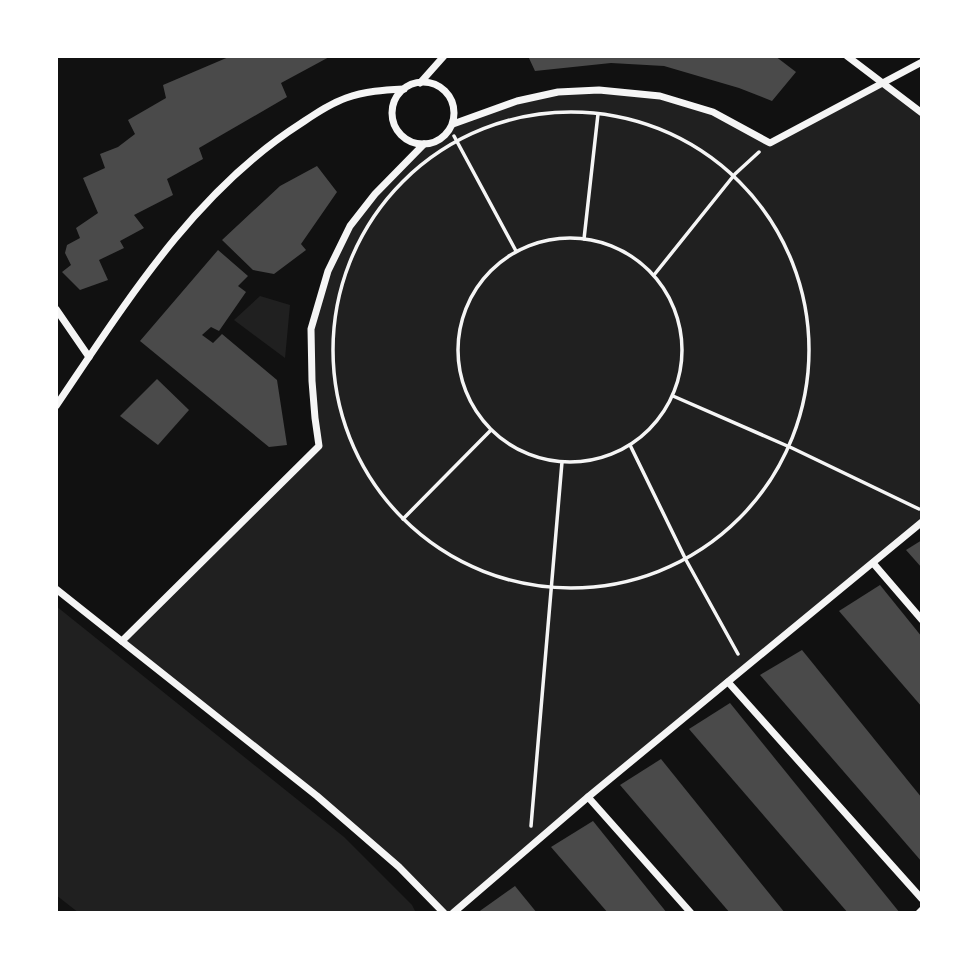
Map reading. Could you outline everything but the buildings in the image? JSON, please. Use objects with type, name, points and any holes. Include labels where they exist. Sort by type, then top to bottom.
[{"type":"street","points":[[420,83],[444,56]]},
{"type":"street","points":[[846,56],[922,113]]},
{"type":"street","points":[[451,126],[516,101],[558,92],[599,90],[660,96],[713,112],[770,143],[922,62]]},
{"type":"street","points":[[420,83],[430,83],[448,94],[454,113],[451,126],[439,140],[424,144],[414,143],[398,132],[392,114],[397,96],[404,89],[420,83]]},
{"type":"street","points":[[56,406],[121,310],[186,225],[229,181],[275,140],[324,108],[348,97],[404,89]]},
{"type":"street","points":[[122,641],[319,446],[312,381],[311,329],[328,271],[349,226],[374,194],[424,144]]},
{"type":"street","points":[[56,309],[89,357]]},
{"type":"street","points":[[453,913],[588,797],[922,523]]},
{"type":"street","points":[[873,563],[922,620]]},
{"type":"street","points":[[56,589],[337,813],[399,867],[444,913]]},
{"type":"street","points":[[728,682],[922,899]]},
{"type":"street","points":[[588,797],[691,913]]},
{"type":"path","points":[[343,437],[369,477],[403,519],[434,544],[472,567],[520,582],[602,586],[686,560],[750,509],[792,448],[811,370],[807,304],[785,244],[762,208],[735,174],[704,147],[668,129],[634,120],[598,114],[545,114],[499,126],[458,145],[426,169]]},
{"type":"path","points":[[584,239],[598,114]]},
{"type":"path","points":[[451,126],[458,145],[516,251]]},
{"type":"path","points":[[654,275],[735,174],[770,143]]},
{"type":"path","points":[[327,345],[335,303],[353,256],[388,203],[407,186]]},
{"type":"path","points":[[584,239],[610,245],[634,257],[654,275],[672,302],[682,333],[682,365],[673,396],[655,424],[630,445],[597,459],[562,462],[536,457],[512,446],[491,430],[470,402],[459,369],[458,334],[468,301],[488,273],[516,251],[549,240],[584,239]]},
{"type":"path","points":[[673,396],[792,448],[922,511]]},
{"type":"path","points":[[336,412],[340,425]]},
{"type":"path","points":[[403,519],[491,430]]},
{"type":"path","points":[[630,445],[686,560],[746,668]]},
{"type":"path","points":[[529,847],[562,462]]},
{"type":"shaded area","points":[[884,83],[922,113],[922,523],[453,913],[444,913],[399,867],[122,641],[319,446],[311,329],[328,271],[350,226],[424,144],[441,138],[453,124],[558,92],[660,96],[713,112],[770,142]]},
{"type":"shaded area","points":[[260,296],[290,305],[285,358],[234,320]]},
{"type":"shaded area","points":[[56,606],[344,837],[415,911],[79,913],[56,895]]}]
